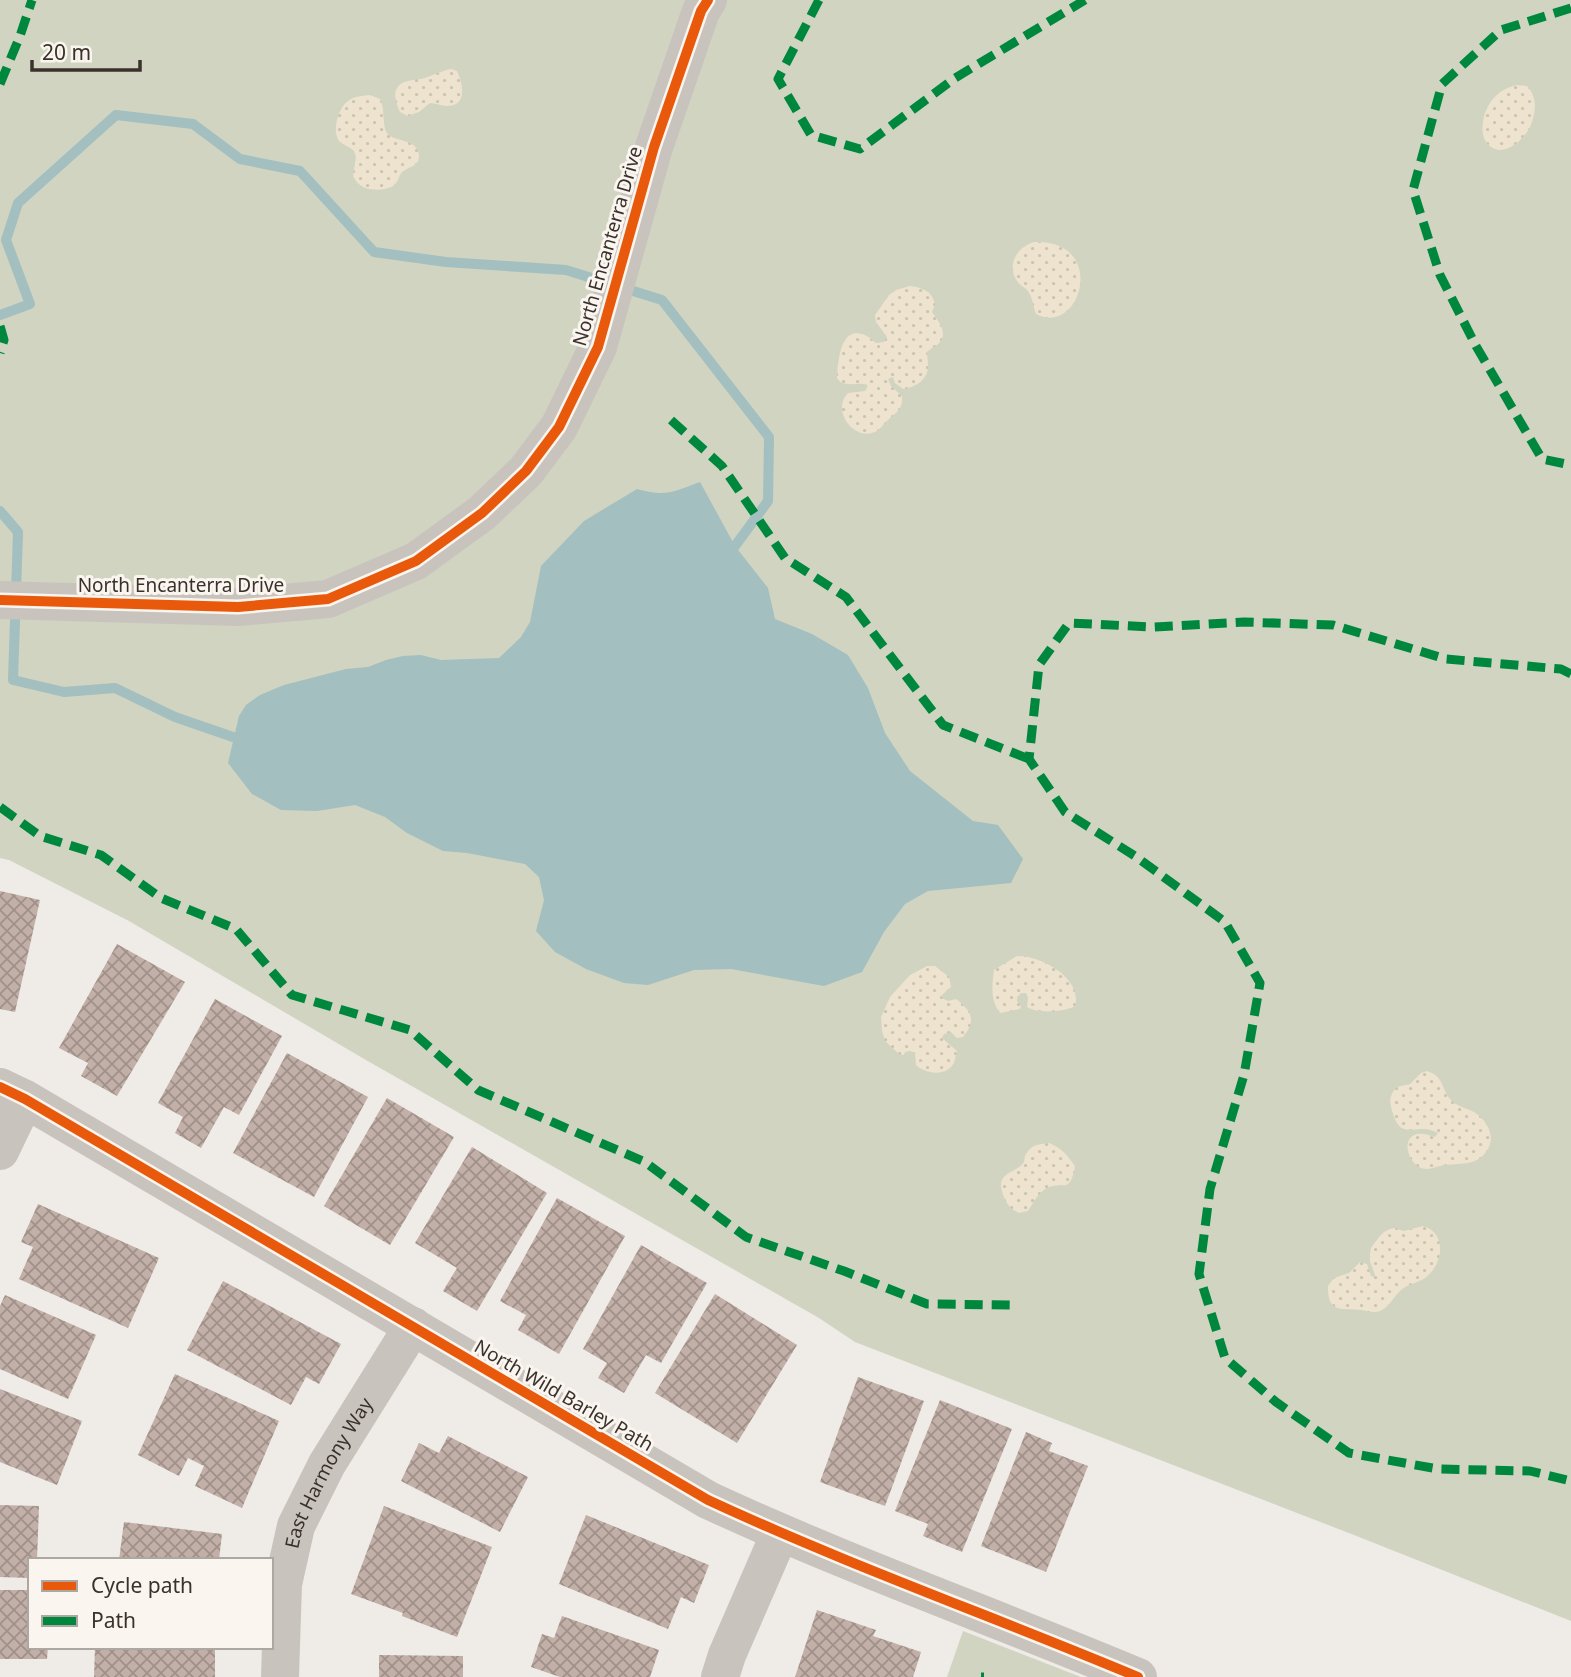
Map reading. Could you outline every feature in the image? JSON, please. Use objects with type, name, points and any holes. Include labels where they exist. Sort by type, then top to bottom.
[{"type":"street","name":"North Encanterra Drive","points":[[0,600],[238,607],[328,599],[416,561],[482,513],[526,471],[559,427],[598,347],[654,146],[701,11],[708,0]]},
{"type":"street","points":[[0,1151],[13,1093]]},
{"type":"street","name":"North Wild Barley Path","points":[[13,1093],[708,1500],[780,1533],[1138,1677]]},
{"type":"street","name":"East Harmony Way","points":[[280,1677],[283,1584],[296,1526],[327,1464],[413,1326]]},
{"type":"street","points":[[720,1677],[780,1533]]},
{"type":"green space","points":[[0,0],[1571,0],[1571,1621],[855,1342],[819,1318],[366,1060],[129,921],[9,860],[0,858]]},
{"type":"green space","points":[[963,1631],[1081,1677],[947,1677]]},
{"type":"sand","points":[[451,69],[457,71],[461,82],[462,93],[458,102],[447,106],[430,103],[419,112],[408,116],[400,112],[395,98],[399,86]]},
{"type":"sand","points":[[1517,85],[1527,86],[1533,94],[1535,108],[1532,122],[1525,135],[1513,146],[1500,150],[1493,148],[1485,141],[1483,133],[1487,109],[1499,93]]},
{"type":"sand","points":[[370,95],[380,99],[384,124],[389,135],[411,144],[419,156],[416,164],[403,171],[393,186],[378,190],[363,187],[358,183],[353,176],[356,157],[354,151],[340,142],[336,132],[337,120],[344,104],[358,96]]},
{"type":"sand","points":[[1034,242],[1057,245],[1072,255],[1079,270],[1080,286],[1075,301],[1065,312],[1052,318],[1036,314],[1028,291],[1018,283],[1014,275],[1013,263],[1018,252]]},
{"type":"sand","points":[[910,286],[923,289],[932,296],[935,304],[932,312],[942,328],[943,337],[927,352],[928,370],[920,382],[903,389],[895,383],[893,377],[888,379],[891,386],[902,396],[902,404],[897,412],[875,432],[858,432],[846,422],[843,400],[848,393],[865,391],[868,385],[847,384],[837,378],[841,348],[844,341],[854,333],[864,335],[876,343],[884,342],[887,337],[876,322],[875,315],[889,295]]},
{"type":"sand","points":[[1017,956],[1037,959],[1058,970],[1073,986],[1075,1006],[1058,1011],[1037,1011],[1027,1007],[1028,997],[1026,993],[1021,993],[1017,997],[1020,1009],[1000,1013],[993,998],[994,970]]},
{"type":"sand","points":[[927,966],[935,966],[949,977],[951,987],[942,998],[948,1001],[956,999],[971,1017],[970,1026],[963,1037],[957,1038],[951,1032],[944,1034],[942,1038],[957,1051],[954,1063],[946,1070],[936,1073],[916,1065],[915,1053],[910,1051],[904,1055],[899,1054],[885,1041],[882,1031],[881,1017],[890,997],[910,975]]},
{"type":"sand","points":[[1427,1071],[1439,1079],[1452,1101],[1474,1112],[1486,1123],[1490,1144],[1484,1154],[1474,1161],[1429,1169],[1419,1167],[1408,1152],[1408,1142],[1414,1135],[1435,1137],[1438,1133],[1422,1129],[1409,1130],[1399,1126],[1390,1098],[1397,1087],[1410,1084]]},
{"type":"sand","points":[[1049,1143],[1064,1152],[1075,1166],[1071,1181],[1065,1185],[1047,1188],[1038,1195],[1028,1211],[1019,1213],[1005,1200],[1001,1182],[1024,1162],[1032,1147]]},
{"type":"sand","points":[[1423,1226],[1436,1235],[1440,1250],[1436,1265],[1425,1278],[1404,1288],[1379,1311],[1342,1309],[1333,1305],[1328,1295],[1328,1286],[1334,1278],[1349,1273],[1360,1262],[1367,1264],[1371,1276],[1374,1277],[1370,1261],[1371,1248],[1384,1232],[1394,1228],[1404,1231]]},
{"type":"water","points":[[700,482],[735,546],[768,588],[775,619],[812,634],[848,655],[868,688],[885,733],[910,771],[973,821],[998,825],[1023,859],[1011,883],[928,891],[905,904],[884,932],[862,972],[824,986],[731,969],[694,970],[648,985],[624,983],[586,969],[555,952],[536,931],[544,900],[539,877],[525,864],[443,851],[407,833],[385,817],[355,805],[317,811],[281,810],[252,794],[228,763],[239,716],[246,705],[260,695],[284,685],[346,669],[368,667],[403,656],[421,655],[441,660],[499,658],[521,637],[530,622],[541,566],[584,521],[637,489],[655,493],[669,492]]},
{"type":"building","points":[[0,891],[40,900],[15,1012],[0,1009]]},
{"type":"building","points":[[117,944],[185,982],[117,1096],[81,1076],[88,1063],[59,1048]]},
{"type":"building","points":[[215,999],[282,1036],[239,1115],[224,1107],[201,1148],[175,1133],[183,1117],[158,1103]]},
{"type":"building","points":[[287,1053],[368,1097],[314,1197],[233,1153]]},
{"type":"building","points":[[387,1098],[454,1137],[390,1245],[324,1206]]},
{"type":"building","points":[[472,1147],[547,1193],[477,1311],[443,1291],[457,1268],[415,1243]]},
{"type":"building","points":[[557,1198],[625,1236],[559,1354],[518,1330],[526,1315],[500,1301]]},
{"type":"building","points":[[38,1204],[159,1258],[128,1328],[19,1279],[33,1247],[21,1242]]},
{"type":"building","points":[[641,1245],[707,1283],[661,1363],[646,1355],[624,1393],[598,1378],[607,1363],[583,1349]]},
{"type":"building","points":[[223,1281],[341,1344],[319,1384],[306,1377],[291,1405],[187,1350]]},
{"type":"building","points":[[715,1294],[797,1345],[737,1443],[655,1393]]},
{"type":"building","points":[[5,1295],[96,1335],[68,1399],[0,1369],[0,1306]]},
{"type":"building","points":[[175,1374],[279,1421],[242,1508],[195,1486],[204,1466],[188,1458],[179,1476],[138,1455]]},
{"type":"building","points":[[858,1377],[924,1401],[885,1506],[820,1482]]},
{"type":"building","points":[[0,1389],[82,1421],[57,1485],[0,1462]]},
{"type":"building","points":[[940,1400],[1012,1429],[962,1552],[923,1536],[928,1524],[895,1511]]},
{"type":"building","points":[[1026,1432],[1052,1443],[1049,1451],[1088,1466],[1046,1572],[981,1546]]},
{"type":"building","points":[[448,1436],[528,1477],[500,1532],[401,1481],[419,1443],[439,1453]]},
{"type":"building","points":[[0,1505],[39,1506],[37,1558],[28,1558],[28,1578],[0,1577]]},
{"type":"building","points":[[384,1506],[492,1547],[457,1637],[351,1594]]},
{"type":"building","points":[[586,1515],[709,1565],[694,1603],[681,1597],[668,1629],[559,1584]]},
{"type":"building","points":[[124,1522],[222,1534],[219,1558],[119,1558]]},
{"type":"building","points":[[0,1590],[28,1590],[28,1649],[48,1649],[47,1659],[0,1659]]},
{"type":"building","points":[[817,1610],[876,1630],[873,1636],[921,1652],[913,1677],[795,1677]]},
{"type":"building","points":[[562,1616],[659,1650],[650,1677],[560,1677],[531,1667],[542,1634],[554,1638]]},
{"type":"building","points":[[95,1649],[215,1649],[215,1677],[94,1677]]},
{"type":"building","points":[[379,1655],[463,1656],[463,1677],[379,1677]]},
{"type":"waterway","points":[[0,315],[30,304],[6,240],[18,203],[116,115],[193,124],[240,159],[300,171],[374,252],[446,262],[566,270],[662,300],[769,437],[768,501],[735,546]]},
{"type":"waterway","points":[[0,511],[18,532],[13,680],[64,692],[115,688],[175,717],[233,737]]},
{"type":"marked path","points":[[0,84],[32,0]]},
{"type":"marked path","points":[[819,0],[778,79],[811,135],[860,149],[955,78],[1085,0]]},
{"type":"marked path","points":[[1571,8],[1501,30],[1442,84],[1413,190],[1440,275],[1476,346],[1542,459],[1571,465]]},
{"type":"marked path","points":[[0,326],[4,340],[0,353]]},
{"type":"marked path","points":[[671,420],[722,466],[785,558],[846,597],[943,725],[1029,759]]},
{"type":"marked path","points":[[1571,674],[1561,669],[1446,659],[1333,625],[1244,622],[1153,627],[1069,623],[1039,665],[1029,759],[1065,812],[1135,856],[1225,922],[1260,983],[1244,1075],[1210,1189],[1199,1274],[1225,1358],[1276,1402],[1349,1453],[1438,1469],[1530,1471],[1571,1481]]},
{"type":"marked path","points":[[0,807],[40,836],[101,855],[161,898],[236,929],[292,995],[410,1030],[478,1090],[645,1162],[746,1237],[844,1271],[927,1304],[1013,1305]]},
{"type":"cycle path","points":[[0,600],[238,607],[328,599],[416,561],[482,513],[526,471],[559,427],[598,347],[654,147],[701,11],[708,0]]},
{"type":"cycle path","points":[[0,1087],[25,1099],[708,1500],[814,1547],[1138,1677]]}]
